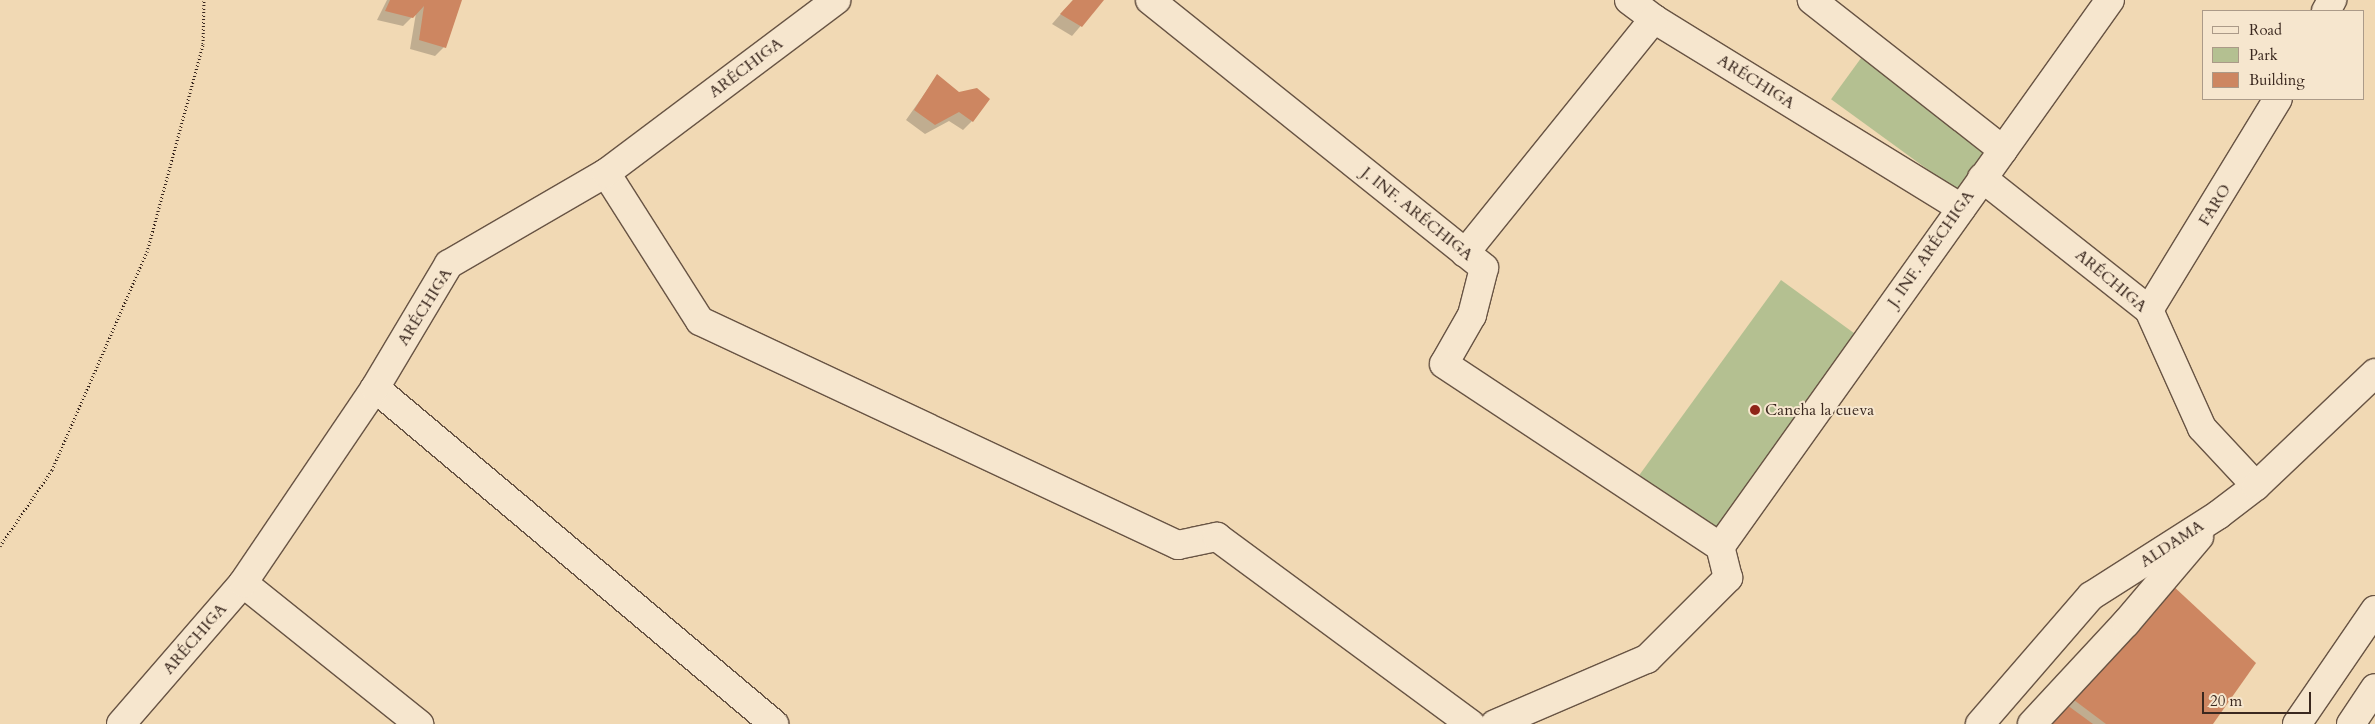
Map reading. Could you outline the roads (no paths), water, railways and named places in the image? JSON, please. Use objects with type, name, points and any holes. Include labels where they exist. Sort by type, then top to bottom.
[{"type":"street","name":"ARÉCHIGA","points":[[121,724],[244,583],[375,388],[450,264],[606,173],[836,0]]},
{"type":"street","name":"J. INF. ARÉCHIGA","points":[[1150,0],[1484,268],[1472,315],[1444,364],[1720,547],[2110,0]]},
{"type":"street","name":"ARÉCHIGA","points":[[1629,0],[1654,19],[1961,208]]},
{"type":"street","points":[[1812,0],[2003,150]]},
{"type":"street","points":[[1465,253],[1654,19]]},
{"type":"street","name":"FARO","points":[[2149,310],[2277,100]]},
{"type":"street","points":[[606,173],[700,321],[1178,545],[1216,537],[1470,724]]},
{"type":"street","name":"ARÉCHIGA","points":[[1982,178],[2149,310],[2202,428],[2256,486]]},
{"type":"street","name":"ALDAMA","points":[[1980,724],[2091,596],[2218,515],[2256,486],[2375,373]]},
{"type":"street","points":[[375,388],[774,724]]},
{"type":"street","points":[[2032,724],[2126,623],[2218,515]]},
{"type":"street","points":[[1495,724],[1647,659],[1728,578],[1720,547]]},
{"type":"street","points":[[244,583],[419,724]]},
{"type":"street","points":[[2296,724],[2375,610]]},
{"type":"street","points":[[2351,724],[2375,688]]},
{"type":"place","name":"Cancha la cueva","points":[[1755,410]]}]
